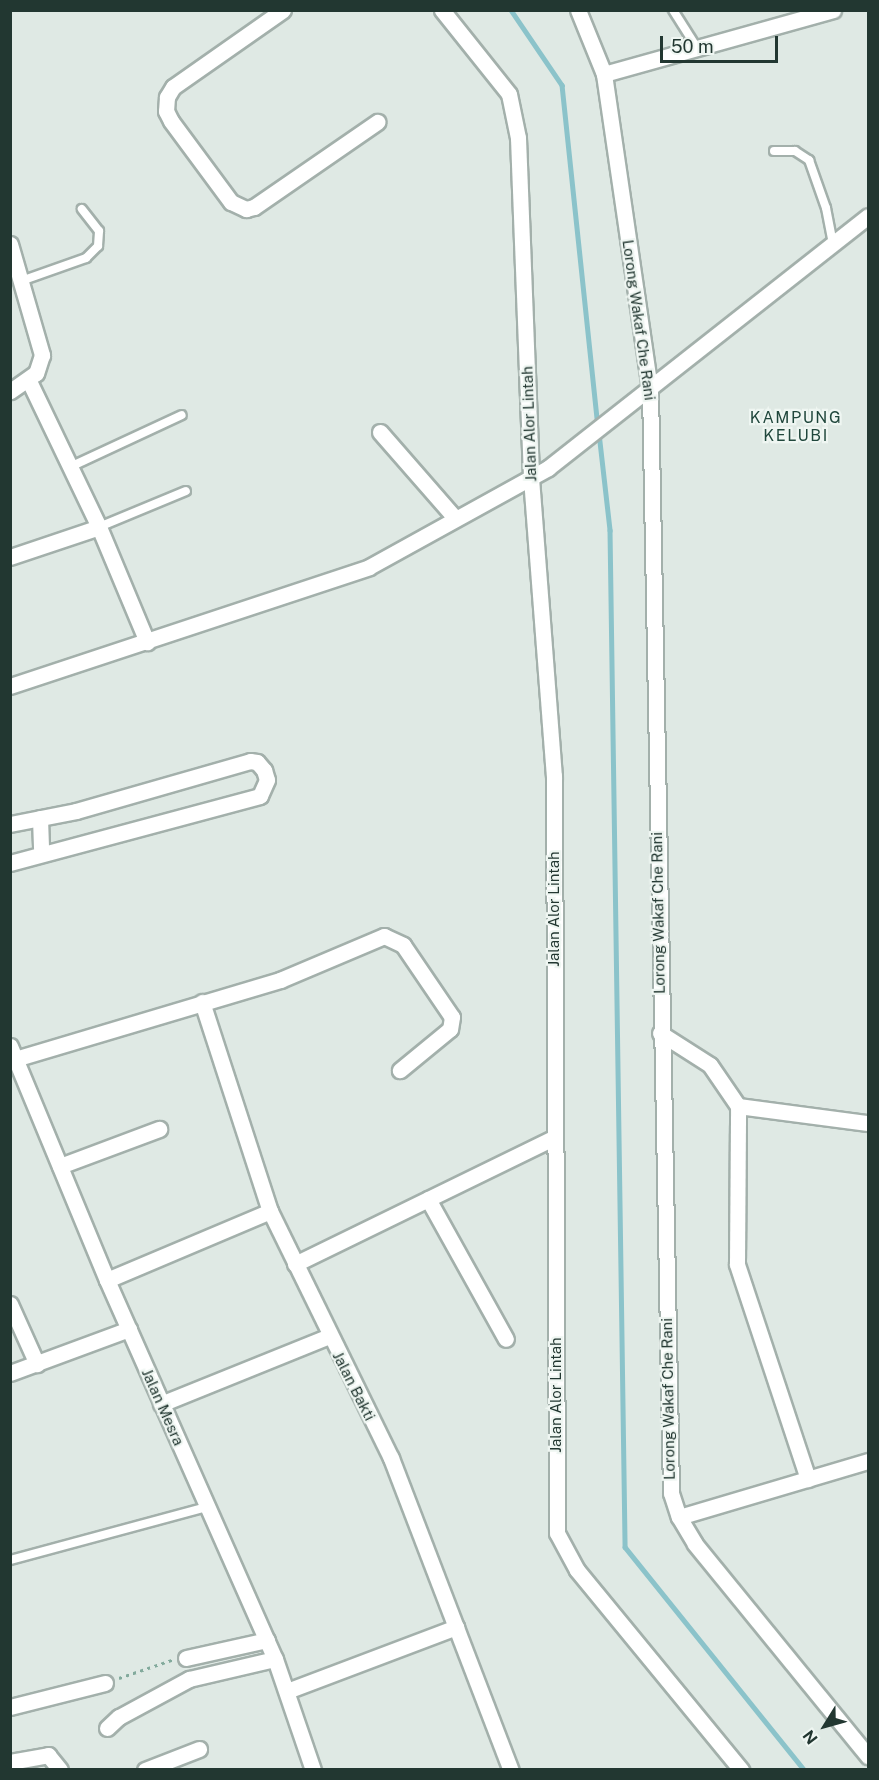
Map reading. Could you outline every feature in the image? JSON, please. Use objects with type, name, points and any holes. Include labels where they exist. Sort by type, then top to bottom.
[{"type":"street","points":[[283,10],[173,87],[167,97],[166,111],[171,121],[231,202],[246,209],[254,207],[377,122]]},
{"type":"street","name":"Jalan Alor Lintah","points":[[442,10],[509,94],[518,138],[531,478],[554,776],[556,1533],[577,1570],[741,1770]]},
{"type":"street","name":"Lorong Wakaf Che Rani","points":[[578,10],[604,74],[650,389],[670,1493],[679,1517],[695,1544],[868,1756]]},
{"type":"street","points":[[604,74],[833,10]]},
{"type":"street","points":[[10,686],[350,576],[531,478],[548,468],[630,405],[868,216]]},
{"type":"street","points":[[10,244],[42,355],[41,364],[29,381],[10,391]]},
{"type":"street","points":[[29,381],[99,527],[147,642]]},
{"type":"street","points":[[380,432],[455,518]]},
{"type":"street","points":[[10,557],[99,527]]},
{"type":"street","points":[[10,824],[40,818],[250,761],[264,770],[267,780],[260,796],[10,863]]},
{"type":"street","points":[[40,818],[41,854]]},
{"type":"street","points":[[13,1053],[280,980],[374,938],[393,939],[403,945],[452,1017],[450,1029],[400,1070]]},
{"type":"street","name":"Jalan Bakti","points":[[202,1002],[270,1211],[329,1336],[391,1458],[511,1770]]},
{"type":"street","points":[[660,1034],[710,1065],[738,1106],[737,1264],[808,1479]]},
{"type":"street","name":"Jalan Mesra","points":[[13,1053],[107,1280],[267,1640],[287,1691],[313,1770]]},
{"type":"street","points":[[738,1106],[868,1123]]},
{"type":"street","points":[[60,1166],[159,1129]]},
{"type":"street","points":[[295,1264],[555,1137]]},
{"type":"street","points":[[428,1199],[506,1339]]},
{"type":"street","points":[[107,1280],[270,1211]]},
{"type":"street","points":[[10,1304],[37,1364]]},
{"type":"street","points":[[10,1373],[129,1329]]},
{"type":"street","points":[[161,1404],[329,1336]]},
{"type":"street","points":[[679,1517],[868,1461]]},
{"type":"street","points":[[287,1691],[456,1627]]},
{"type":"street","points":[[186,1658],[267,1640]]},
{"type":"street","points":[[107,1728],[125,1713],[189,1679],[274,1659]]},
{"type":"street","points":[[10,1707],[105,1683]]},
{"type":"street","points":[[145,1770],[199,1749]]},
{"type":"street","points":[[10,1762],[48,1755],[60,1770]]},
{"type":"lane","points":[[673,10],[697,48]]},
{"type":"lane","points":[[774,151],[795,151],[809,160],[826,208],[834,244]]},
{"type":"lane","points":[[21,281],[86,258],[98,246],[99,231],[82,209]]},
{"type":"lane","points":[[70,467],[182,415]]},
{"type":"lane","points":[[99,527],[186,491]]},
{"type":"lane","points":[[10,1560],[207,1507]]},
{"type":"path","points":[[105,1683],[165,1661],[186,1658]]},
{"type":"waterway","points":[[511,10],[562,85],[598,425]]},
{"type":"waterway","points":[[599,433],[610,530],[625,1547],[804,1770]]},
{"type":"district","name":"KAMPUNG KELUBI","points":[[796,427]]}]
